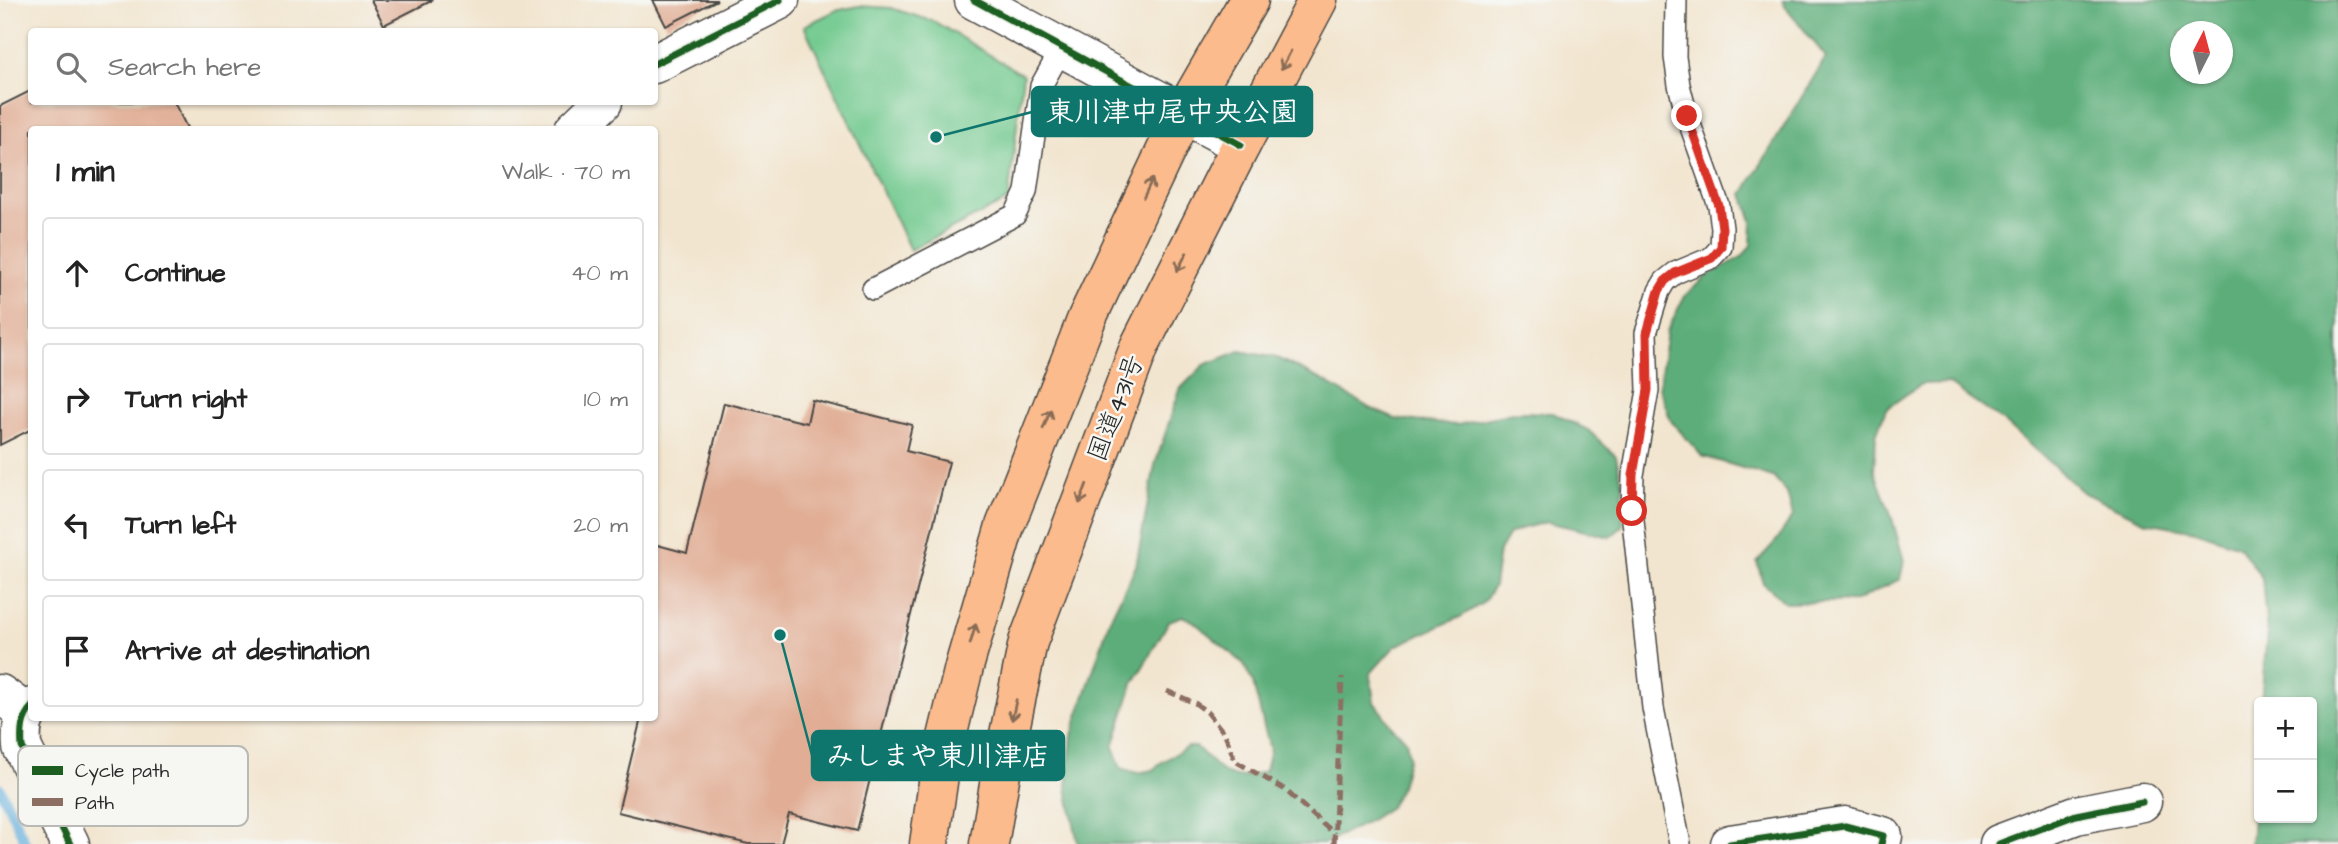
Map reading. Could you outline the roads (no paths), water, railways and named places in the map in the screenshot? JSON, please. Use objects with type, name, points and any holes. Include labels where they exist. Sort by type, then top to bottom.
[{"type":"highway","points":[[929,844],[944,750],[964,667],[1005,526],[1087,318],[1183,114],[1248,0]]},
{"type":"highway","name":"国道431号","points":[[989,844],[1001,773],[1032,631],[1140,345],[1318,0]]},
{"type":"street","points":[[658,62],[780,0]]},
{"type":"street","points":[[975,0],[1241,145]]},
{"type":"street","points":[[578,126],[600,105]]},
{"type":"street","points":[[19,705],[22,746]]},
{"type":"street","points":[[1999,844],[2076,815],[2143,802]]},
{"type":"street","points":[[61,826],[70,844]]},
{"type":"street","points":[[1730,844],[1845,826],[1890,842]]},
{"type":"lane","points":[[1676,0],[1675,57],[1679,85],[1687,116],[1719,206],[1721,247],[1712,258],[1675,273],[1665,281],[1659,291],[1647,333],[1648,390],[1633,475],[1632,511],[1653,708],[1680,844]]},
{"type":"lane","points":[[873,289],[1015,215],[1026,192],[1041,86],[1062,48]]},
{"type":"waterway","points":[[0,788],[26,844]]},
{"type":"place","name":"東川津中尾中央公園","points":[[936,137]]},
{"type":"place","name":"みしまや東川津店","points":[[780,635]]}]
